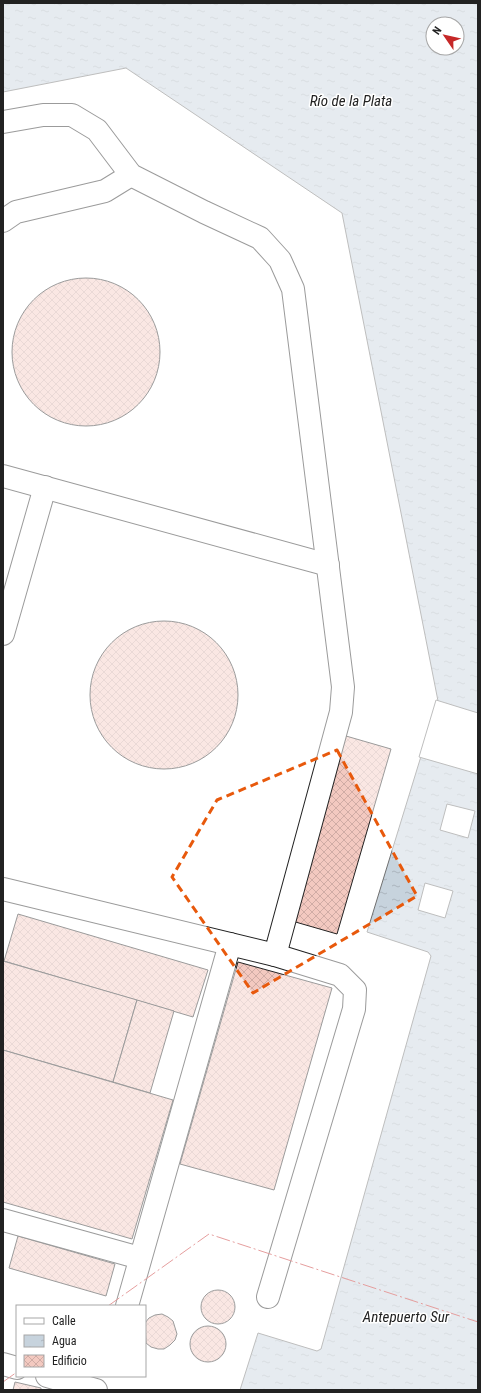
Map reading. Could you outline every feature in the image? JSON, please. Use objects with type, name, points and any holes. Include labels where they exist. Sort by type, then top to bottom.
[{"type":"lane","points":[[3,122],[43,115],[72,115],[97,130],[131,175],[204,212],[260,238],[280,260],[293,289],[344,686],[341,712],[275,955]]},
{"type":"lane","points":[[3,221],[16,212],[105,191],[131,175]]},
{"type":"lane","points":[[3,476],[328,565]]},
{"type":"lane","points":[[3,634],[45,487]]},
{"type":"lane","points":[[3,889],[275,955],[340,975],[355,990],[354,1009],[268,1296]]},
{"type":"lane","points":[[127,1305],[230,944]]},
{"type":"lane","points":[[3,1220],[140,1258]]},
{"type":"lane","points":[[3,1364],[16,1368]]},
{"type":"lane","points":[[50,1377],[96,1390]]},
{"type":"lane","points":[[103,1390],[107,1377]]},
{"type":"highlighted area","points":[[337,750],[417,896],[253,993],[172,877],[217,800]]},
{"type":"water","name":"Antepuerto Sur","points":[[3,3],[478,3],[478,1390],[240,1390],[258,1333],[317,1351],[321,1349],[431,956],[428,952],[367,932],[438,701],[342,213],[126,68],[3,92]]},
{"type":"pier","points":[[436,700],[478,713],[478,774],[419,757]]},
{"type":"pier","points":[[447,804],[475,811],[468,838],[440,830]]},
{"type":"pier","points":[[425,883],[453,891],[445,918],[418,910]]},
{"type":"building","points":[[79,278],[93,278],[107,281],[121,287],[133,295],[143,305],[151,317],[157,331],[160,352],[157,373],[151,387],[143,399],[133,409],[121,417],[107,423],[93,426],[79,426],[65,423],[51,417],[39,409],[29,399],[21,387],[15,373],[12,359],[12,345],[15,331],[21,317],[29,305],[39,295],[51,287],[65,281]]},
{"type":"building","points":[[157,621],[171,621],[186,624],[199,629],[217,642],[230,660],[233,667],[237,680],[237,710],[233,723],[230,730],[217,748],[199,761],[192,764],[179,768],[157,769],[142,766],[129,761],[117,753],[106,742],[98,730],[93,717],[90,702],[90,688],[93,673],[98,660],[106,648],[117,637],[129,629],[142,624]]},
{"type":"building","points":[[346,736],[391,749],[337,934],[292,921]]},
{"type":"building","points":[[18,914],[208,970],[193,1017],[4,961]]},
{"type":"building","points":[[3,961],[137,1000],[113,1082],[3,1050]]},
{"type":"building","points":[[238,962],[332,988],[274,1190],[180,1164]]},
{"type":"building","points":[[137,1000],[174,1011],[150,1093],[113,1082]]},
{"type":"building","points":[[3,1050],[173,1100],[132,1239],[3,1202]]},
{"type":"building","points":[[18,1236],[115,1264],[106,1296],[9,1268]]},
{"type":"building","points":[[221,1290],[228,1292],[233,1297],[235,1307],[233,1317],[228,1322],[215,1324],[208,1322],[203,1317],[201,1304],[203,1297],[208,1292]]},
{"type":"building","points":[[162,1314],[173,1321],[177,1334],[175,1340],[164,1349],[151,1347],[146,1343],[146,1322],[149,1318]]},
{"type":"building","points":[[212,1326],[221,1331],[225,1337],[225,1351],[221,1357],[212,1362],[204,1362],[195,1357],[191,1351],[190,1340],[195,1331],[201,1327]]},
{"type":"building","points":[[15,1382],[41,1388],[41,1390],[13,1390]]},
{"type":"power","points":[[109,1305],[209,1234],[478,1322]]},
{"type":"power","points":[[3,1382],[16,1373]]},
{"type":"water label","name":"Río de la Plata","points":[[351,101]]}]
